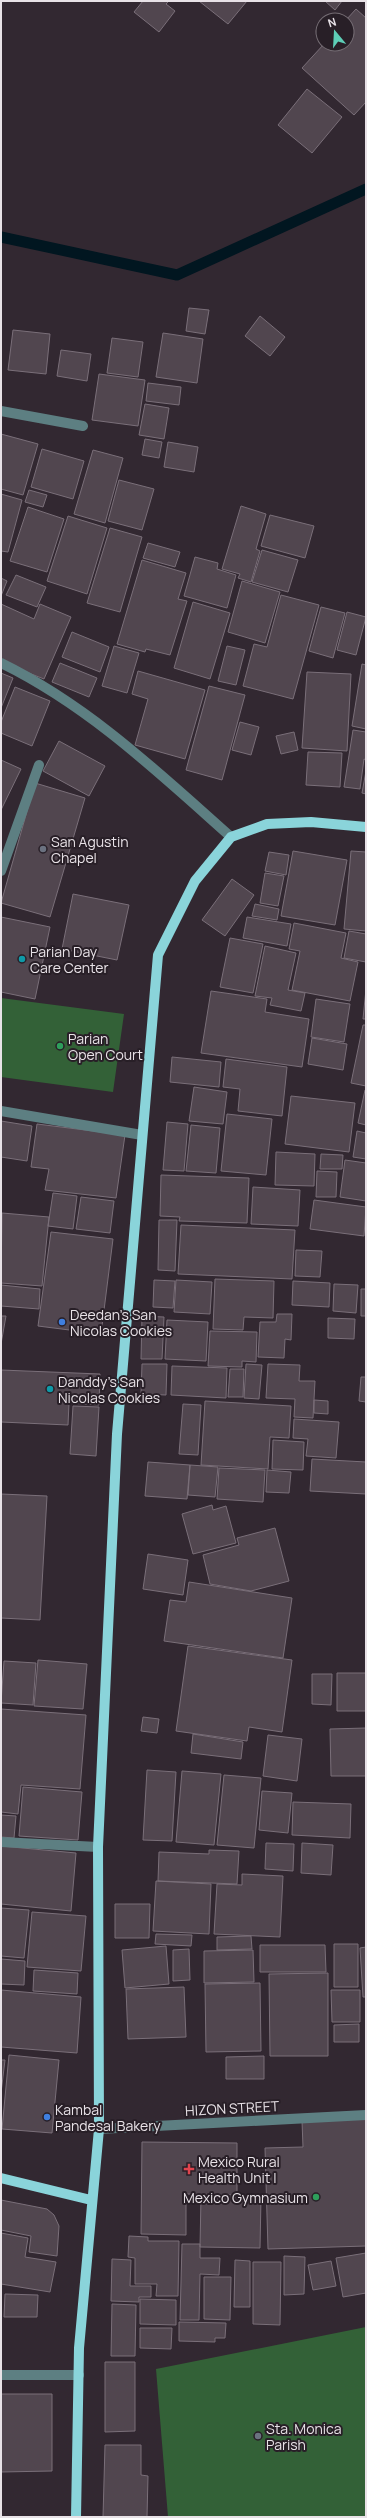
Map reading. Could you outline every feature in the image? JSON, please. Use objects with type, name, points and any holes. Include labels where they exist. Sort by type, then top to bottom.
[{"type":"main road","points":[[76,2517],[79,2375],[91,2200],[99,2129],[98,1847],[117,1434],[158,955],[195,881],[230,837],[267,824],[311,822],[366,827]]},
{"type":"main road","points":[[1,2178],[91,2200]]},
{"type":"street","points":[[1,411],[83,426]]},
{"type":"street","points":[[1,663],[91,717],[140,756],[230,837]]},
{"type":"street","points":[[1,871],[39,765]]},
{"type":"street","points":[[1,1111],[142,1136]]},
{"type":"street","points":[[1,1842],[98,1847]]},
{"type":"street","name":"HIZON STREET","points":[[99,2129],[366,2115]]},
{"type":"street","points":[[1,2375],[79,2375]]},
{"type":"green space","name":"Parian Open Court","points":[[1,998],[124,1014],[113,1092],[1,1077]]},
{"type":"green space","name":"Sta. Monica Parish","points":[[366,2327],[366,2517],[168,2517],[156,2369]]},
{"type":"building","points":[[143,1],[169,1],[166,4],[175,11],[159,32],[134,12]]},
{"type":"building","points":[[199,1],[247,1],[228,24]]},
{"type":"building","points":[[325,1],[342,1],[335,10]]},
{"type":"building","points":[[356,9],[366,18],[366,102],[354,115],[302,68],[317,52],[355,52],[355,12],[353,12]]},
{"type":"building","points":[[307,89],[342,117],[312,153],[278,125]]},
{"type":"building","points":[[189,308],[209,310],[205,334],[186,331]]},
{"type":"building","points":[[260,316],[285,337],[270,356],[245,336]]},
{"type":"building","points":[[13,330],[50,334],[46,374],[8,370]]},
{"type":"building","points":[[163,333],[203,339],[197,383],[156,377]]},
{"type":"building","points":[[112,338],[143,342],[138,377],[107,373]]},
{"type":"building","points":[[61,350],[91,354],[87,381],[57,376]]},
{"type":"building","points":[[99,374],[145,380],[138,426],[92,420]]},
{"type":"building","points":[[148,383],[181,387],[179,405],[146,401]]},
{"type":"building","points":[[145,404],[169,408],[164,439],[139,435]]},
{"type":"building","points":[[1,434],[38,444],[23,495],[1,489]]},
{"type":"building","points":[[145,439],[162,442],[159,458],[142,455]]},
{"type":"building","points":[[168,442],[198,447],[194,472],[164,467]]},
{"type":"building","points":[[42,449],[84,461],[73,499],[31,487]]},
{"type":"building","points":[[93,450],[123,458],[105,523],[74,514]]},
{"type":"building","points":[[119,480],[154,489],[142,530],[108,521]]},
{"type":"building","points":[[29,490],[47,495],[43,507],[25,502]]},
{"type":"building","points":[[1,494],[22,500],[8,552],[1,551]]},
{"type":"building","points":[[241,506],[266,514],[256,549],[260,551],[251,582],[238,578],[240,574],[222,569]]},
{"type":"building","points":[[28,507],[64,519],[47,572],[10,561]]},
{"type":"building","points":[[270,515],[314,526],[305,558],[261,546]]},
{"type":"building","points":[[68,516],[107,528],[87,594],[47,581]]},
{"type":"building","points":[[110,528],[142,537],[120,612],[87,603]]},
{"type":"building","points":[[148,543],[180,552],[175,567],[143,558]]},
{"type":"building","points":[[262,550],[298,560],[288,592],[252,582]]},
{"type":"building","points":[[195,557],[218,563],[217,569],[236,575],[227,608],[184,596]]},
{"type":"building","points":[[142,560],[186,573],[178,599],[187,601],[170,655],[146,649],[145,652],[117,644]]},
{"type":"building","points":[[16,575],[46,587],[37,607],[6,595]]},
{"type":"building","points":[[1,578],[7,581],[1,596]]},
{"type":"building","points":[[242,581],[280,592],[265,643],[228,632]]},
{"type":"building","points":[[281,595],[319,605],[293,699],[243,686],[254,644],[267,647]]},
{"type":"building","points":[[193,602],[230,613],[210,679],[174,668]]},
{"type":"building","points":[[1,604],[34,619],[40,604],[71,617],[44,679],[1,662]]},
{"type":"building","points":[[321,607],[345,613],[333,658],[309,651]]},
{"type":"building","points":[[347,612],[366,617],[356,655],[337,650]]},
{"type":"building","points":[[72,632],[109,647],[100,672],[62,657]]},
{"type":"building","points":[[114,646],[139,653],[127,693],[102,686]]},
{"type":"building","points":[[227,646],[245,650],[236,685],[218,681]]},
{"type":"building","points":[[60,663],[97,678],[89,697],[52,682]]},
{"type":"building","points":[[362,664],[366,665],[366,729],[352,726]]},
{"type":"building","points":[[138,671],[205,690],[185,759],[135,745],[148,699],[132,694]]},
{"type":"building","points":[[307,672],[351,674],[347,751],[302,748]]},
{"type":"building","points":[[1,673],[13,678],[1,708]]},
{"type":"building","points":[[209,686],[245,695],[222,780],[186,770]]},
{"type":"building","points":[[15,687],[50,701],[32,746],[1,733],[1,722]]},
{"type":"building","points":[[240,722],[259,727],[251,755],[232,750]]},
{"type":"building","points":[[353,730],[366,732],[366,760],[364,759],[360,789],[344,787]]},
{"type":"building","points":[[294,732],[298,750],[281,754],[276,736]]},
{"type":"building","points":[[59,741],[105,766],[89,796],[43,771]]},
{"type":"building","points":[[308,752],[342,753],[340,787],[306,785]]},
{"type":"building","points":[[1,760],[21,769],[1,810]]},
{"type":"building","points":[[366,771],[366,794],[362,793]]},
{"type":"building","name":"San Agustin Chapel","points":[[35,783],[85,798],[50,917],[1,903]]},
{"type":"building","points":[[293,851],[347,860],[335,925],[281,916]]},
{"type":"building","points":[[351,851],[366,852],[366,931],[344,929]]},
{"type":"building","points":[[269,852],[289,855],[286,875],[265,871]]},
{"type":"building","points":[[265,873],[284,876],[278,906],[260,903]]},
{"type":"building","points":[[232,879],[254,895],[225,936],[202,920]]},
{"type":"building","points":[[73,894],[129,905],[117,960],[62,949]]},
{"type":"building","points":[[255,904],[279,909],[277,920],[252,916]]},
{"type":"building","name":"Parian Day Care Center","points":[[1,917],[50,927],[35,999],[1,992]]},
{"type":"building","points":[[247,917],[291,924],[287,946],[243,938]]},
{"type":"building","points":[[294,923],[346,933],[341,958],[358,962],[350,1001],[292,990],[300,951],[289,949]]},
{"type":"building","points":[[349,931],[366,934],[366,962],[344,958]]},
{"type":"building","points":[[230,938],[263,944],[253,993],[220,987]]},
{"type":"building","points":[[265,946],[296,953],[288,990],[305,993],[301,1011],[270,1005],[272,998],[255,996]]},
{"type":"building","points":[[366,989],[366,1019],[363,1019]]},
{"type":"building","points":[[211,991],[267,999],[265,1012],[309,1019],[302,1067],[201,1053]]},
{"type":"building","points":[[316,999],[350,1004],[344,1042],[311,1037]]},
{"type":"building","points":[[363,1025],[366,1025],[366,1086],[351,1083]]},
{"type":"building","points":[[312,1038],[347,1044],[343,1070],[308,1064]]},
{"type":"building","points":[[172,1057],[221,1062],[219,1087],[170,1082]]},
{"type":"building","points":[[226,1059],[287,1067],[282,1116],[238,1111],[240,1089],[223,1087]]},
{"type":"building","points":[[194,1087],[227,1092],[223,1124],[189,1121]]},
{"type":"building","points":[[366,1090],[366,1125],[358,1123]]},
{"type":"building","points":[[291,1096],[355,1103],[349,1152],[285,1144]]},
{"type":"building","points":[[227,1114],[272,1119],[266,1175],[221,1171]]},
{"type":"building","points":[[1,1121],[32,1126],[27,1161],[1,1157]]},
{"type":"building","points":[[167,1122],[188,1124],[184,1171],[163,1170]]},
{"type":"building","points":[[37,1124],[125,1135],[116,1198],[45,1190],[49,1169],[31,1167]]},
{"type":"building","points":[[191,1125],[220,1128],[216,1173],[186,1171]]},
{"type":"building","points":[[357,1131],[366,1133],[366,1159],[353,1157]]},
{"type":"building","points":[[276,1152],[315,1154],[314,1186],[275,1185]]},
{"type":"building","points":[[321,1154],[343,1155],[342,1169],[320,1169]]},
{"type":"building","points":[[345,1160],[366,1163],[366,1201],[340,1197]]},
{"type":"building","points":[[317,1171],[337,1172],[336,1197],[316,1197]]},
{"type":"building","points":[[161,1175],[249,1178],[247,1223],[179,1221],[180,1217],[160,1216]]},
{"type":"building","points":[[253,1187],[300,1190],[298,1226],[251,1224]]},
{"type":"building","points":[[53,1193],[77,1196],[73,1229],[48,1226]]},
{"type":"building","points":[[81,1197],[114,1201],[110,1233],[76,1229]]},
{"type":"building","points":[[314,1200],[366,1207],[364,1236],[310,1229]]},
{"type":"building","points":[[2,1213],[49,1217],[42,1286],[1,1283]]},
{"type":"building","points":[[159,1220],[177,1220],[175,1271],[158,1270]]},
{"type":"building","points":[[181,1225],[295,1230],[292,1279],[178,1274]]},
{"type":"building","points":[[51,1232],[113,1239],[101,1334],[38,1326]]},
{"type":"building","points":[[296,1250],[322,1251],[320,1277],[295,1276]]},
{"type":"building","points":[[215,1279],[274,1281],[273,1318],[244,1317],[243,1330],[213,1329]]},
{"type":"building","points":[[154,1280],[175,1281],[173,1308],[153,1307]]},
{"type":"building","points":[[176,1280],[212,1282],[210,1314],[174,1312]]},
{"type":"building","points":[[293,1281],[330,1283],[329,1307],[292,1305]]},
{"type":"building","points":[[334,1284],[358,1285],[356,1313],[333,1311]]},
{"type":"building","points":[[1,1285],[40,1289],[39,1309],[1,1306]]},
{"type":"building","points":[[361,1289],[366,1289],[366,1316],[361,1316]]},
{"type":"building","points":[[277,1314],[292,1314],[291,1340],[285,1339],[284,1358],[258,1357],[260,1322],[276,1322]]},
{"type":"building","points":[[1,1316],[6,1316],[1,1344]]},
{"type":"building","points":[[142,1316],[164,1317],[162,1359],[141,1359]]},
{"type":"building","points":[[328,1318],[355,1319],[354,1339],[328,1338]]},
{"type":"building","points":[[167,1320],[208,1322],[206,1361],[165,1359]]},
{"type":"building","points":[[210,1331],[257,1332],[256,1362],[242,1361],[242,1367],[208,1366]]},
{"type":"building","points":[[142,1364],[167,1364],[166,1395],[141,1394]]},
{"type":"building","points":[[246,1364],[262,1365],[259,1399],[244,1398]]},
{"type":"building","points":[[268,1364],[300,1365],[299,1381],[315,1381],[313,1418],[294,1417],[295,1399],[266,1398]]},
{"type":"building","points":[[172,1366],[227,1368],[226,1398],[171,1395]]},
{"type":"building","points":[[230,1369],[244,1369],[243,1397],[228,1397]]},
{"type":"building","name":"Danddy's San Nicolas Cookies","points":[[1,1370],[100,1374],[99,1405],[69,1403],[68,1425],[1,1422]]},
{"type":"building","points":[[361,1377],[366,1377],[366,1402],[359,1401]]},
{"type":"building","points":[[314,1400],[328,1401],[328,1414],[314,1413]]},
{"type":"building","points":[[205,1401],[291,1406],[289,1438],[270,1437],[268,1469],[201,1465]]},
{"type":"building","points":[[183,1404],[201,1405],[198,1455],[179,1454]]},
{"type":"building","points":[[73,1406],[99,1407],[96,1456],[70,1454]]},
{"type":"building","points":[[294,1419],[339,1422],[336,1458],[306,1456],[308,1439],[293,1438]]},
{"type":"building","points":[[273,1440],[304,1442],[303,1470],[272,1469]]},
{"type":"building","points":[[312,1459],[366,1462],[366,1494],[310,1491]]},
{"type":"building","points":[[148,1462],[190,1465],[187,1499],[145,1496]]},
{"type":"building","points":[[190,1465],[218,1467],[215,1497],[188,1495]]},
{"type":"building","points":[[219,1468],[265,1470],[263,1502],[217,1499]]},
{"type":"building","points":[[267,1470],[291,1472],[289,1493],[266,1492]]},
{"type":"building","points":[[1,1494],[47,1496],[40,1620],[1,1618]]},
{"type":"building","points":[[212,1505],[213,1510],[226,1506],[236,1543],[193,1554],[182,1514]]},
{"type":"building","points":[[275,1528],[289,1581],[251,1591],[210,1584],[203,1555],[239,1545],[237,1538]]},
{"type":"building","points":[[148,1554],[188,1560],[183,1595],[143,1589]]},
{"type":"building","points":[[189,1582],[292,1598],[283,1658],[164,1641],[170,1600],[186,1602]]},
{"type":"building","points":[[188,1646],[292,1660],[282,1732],[249,1727],[247,1741],[176,1731]]},
{"type":"building","points":[[38,1660],[87,1664],[83,1709],[34,1706]]},
{"type":"building","points":[[4,1661],[36,1663],[33,1705],[1,1703]]},
{"type":"building","points":[[337,1673],[366,1673],[366,1711],[337,1711]]},
{"type":"building","points":[[312,1674],[332,1674],[331,1705],[312,1704]]},
{"type":"building","points":[[1,1709],[86,1715],[80,1789],[21,1785],[18,1814],[1,1812]]},
{"type":"building","points":[[143,1717],[159,1719],[157,1733],[141,1731]]},
{"type":"building","points":[[366,1728],[366,1776],[331,1776],[330,1729]]},
{"type":"building","points":[[193,1734],[243,1742],[241,1759],[191,1753]]},
{"type":"building","points":[[268,1735],[302,1739],[297,1781],[263,1776]]},
{"type":"building","points":[[147,1770],[176,1772],[172,1841],[143,1840]]},
{"type":"building","points":[[182,1771],[221,1774],[214,1845],[176,1842]]},
{"type":"building","points":[[224,1775],[261,1778],[254,1848],[217,1845]]},
{"type":"building","points":[[23,1787],[82,1792],[78,1840],[19,1836]]},
{"type":"building","points":[[262,1791],[292,1793],[288,1833],[259,1830]]},
{"type":"building","points":[[293,1802],[351,1804],[350,1838],[292,1835]]},
{"type":"building","points":[[1,1815],[16,1816],[14,1838],[1,1837]]},
{"type":"building","points":[[266,1843],[294,1844],[293,1871],[265,1869]]},
{"type":"building","points":[[302,1843],[333,1845],[331,1875],[301,1873]]},
{"type":"building","points":[[1,1846],[76,1853],[71,1911],[1,1904]]},
{"type":"building","points":[[209,1850],[239,1851],[237,1884],[158,1881],[159,1852],[209,1854]]},
{"type":"building","points":[[242,1874],[283,1876],[280,1937],[214,1934],[217,1884],[242,1885]]},
{"type":"building","points":[[156,1881],[211,1884],[209,1934],[153,1931]]},
{"type":"building","points":[[115,1904],[150,1904],[149,1938],[115,1938]]},
{"type":"building","points":[[1,1908],[29,1910],[24,1958],[1,1956]]},
{"type":"building","points":[[32,1912],[86,1916],[81,1971],[27,1967]]},
{"type":"building","points":[[156,1934],[192,1935],[191,1946],[155,1944]]},
{"type":"building","points":[[251,1936],[252,1949],[217,1950],[217,1937]]},
{"type":"building","points":[[334,1944],[358,1944],[358,1987],[334,1987]]},
{"type":"building","points":[[260,1945],[325,1945],[326,1972],[260,1972]]},
{"type":"building","points":[[166,1946],[169,1984],[125,1988],[122,1950]]},
{"type":"building","points":[[366,1947],[366,1997],[363,1997],[360,1948]]},
{"type":"building","points":[[189,1949],[190,1980],[173,1981],[173,1950]]},
{"type":"building","points":[[253,1950],[254,1982],[204,1983],[204,1951]]},
{"type":"building","points":[[1,1959],[25,1961],[24,1985],[1,1984]]},
{"type":"building","points":[[34,1970],[78,1973],[77,1994],[33,1991]]},
{"type":"building","points":[[328,1973],[328,2056],[270,2056],[269,1974]]},
{"type":"building","points":[[260,1983],[261,2051],[206,2052],[205,1984]]},
{"type":"building","points":[[184,1987],[186,2037],[128,2039],[126,1989]]},
{"type":"building","points":[[1,1990],[81,1997],[77,2053],[1,2047]]},
{"type":"building","points":[[331,1990],[360,1990],[360,2022],[332,2022]]},
{"type":"building","points":[[359,2024],[359,2042],[334,2042],[334,2025]]},
{"type":"building","points":[[9,2055],[59,2060],[52,2133],[2,2129]]},
{"type":"building","points":[[264,2056],[264,2079],[226,2079],[226,2057]]},
{"type":"building","points":[[1,2060],[5,2060],[1,2093]]},
{"type":"building","name":"Mexico Gymnasium","points":[[366,2119],[366,2246],[268,2249],[265,2148],[303,2147],[302,2121]]},
{"type":"building","name":"Mexico Rural Health Unit I","points":[[142,2142],[237,2143],[237,2195],[186,2194],[186,2235],[141,2234]]},
{"type":"building","points":[[201,2197],[261,2197],[260,2248],[200,2247]]},
{"type":"building","points":[[1,2200],[47,2209],[54,2215],[59,2226],[57,2256],[29,2252],[31,2236],[1,2230]]},
{"type":"building","points":[[1,2233],[28,2238],[25,2257],[56,2262],[50,2292],[1,2284]]},
{"type":"building","points":[[129,2236],[148,2237],[148,2241],[179,2241],[178,2296],[156,2296],[157,2284],[135,2284],[135,2258],[128,2257]]},
{"type":"building","points":[[182,2244],[200,2244],[200,2258],[220,2258],[219,2275],[200,2274],[199,2320],[180,2320]]},
{"type":"building","points":[[366,2253],[366,2293],[343,2297],[336,2258]]},
{"type":"building","points":[[284,2256],[305,2257],[304,2294],[284,2295]]},
{"type":"building","points":[[112,2259],[131,2260],[130,2286],[151,2286],[151,2297],[139,2297],[139,2302],[111,2301]]},
{"type":"building","points":[[235,2260],[250,2261],[250,2307],[234,2307]]},
{"type":"building","points":[[331,2261],[336,2286],[313,2290],[308,2265]]},
{"type":"building","points":[[253,2262],[281,2262],[280,2325],[253,2324]]},
{"type":"building","points":[[204,2277],[231,2277],[230,2320],[204,2319]]},
{"type":"building","points":[[5,2294],[38,2295],[37,2317],[4,2317]]},
{"type":"building","points":[[140,2299],[176,2300],[176,2325],[140,2324]]},
{"type":"building","points":[[112,2304],[136,2305],[135,2356],[111,2356]]},
{"type":"building","points":[[179,2322],[226,2323],[225,2338],[215,2338],[215,2342],[179,2341]]},
{"type":"building","points":[[140,2328],[172,2328],[171,2349],[140,2348]]},
{"type":"building","points":[[105,2362],[135,2362],[135,2431],[105,2432]]},
{"type":"building","points":[[1,2394],[52,2394],[52,2471],[1,2472]]},
{"type":"building","points":[[105,2445],[141,2445],[141,2475],[148,2476],[147,2517],[103,2517]]},
{"type":"waterway","points":[[1,237],[177,275],[366,189]]},
{"type":"place","name":"San Agustin Chapel","points":[[43,849]]},
{"type":"place","name":"Parian Day Care Center","points":[[22,959]]},
{"type":"place","name":"Parian Open Court","points":[[60,1046]]},
{"type":"place","name":"Deedan's San Nicolas Cookies","points":[[62,1322]]},
{"type":"place","name":"Danddy's San Nicolas Cookies","points":[[50,1389]]},
{"type":"place","name":"Kambal Pandesal Bakery","points":[[47,2117]]},
{"type":"place","name":"Mexico Rural Health Unit I","points":[[189,2169]]},
{"type":"place","name":"Mexico Gymnasium","points":[[316,2197]]},
{"type":"place","name":"Sta. Monica Parish","points":[[258,2436]]}]
